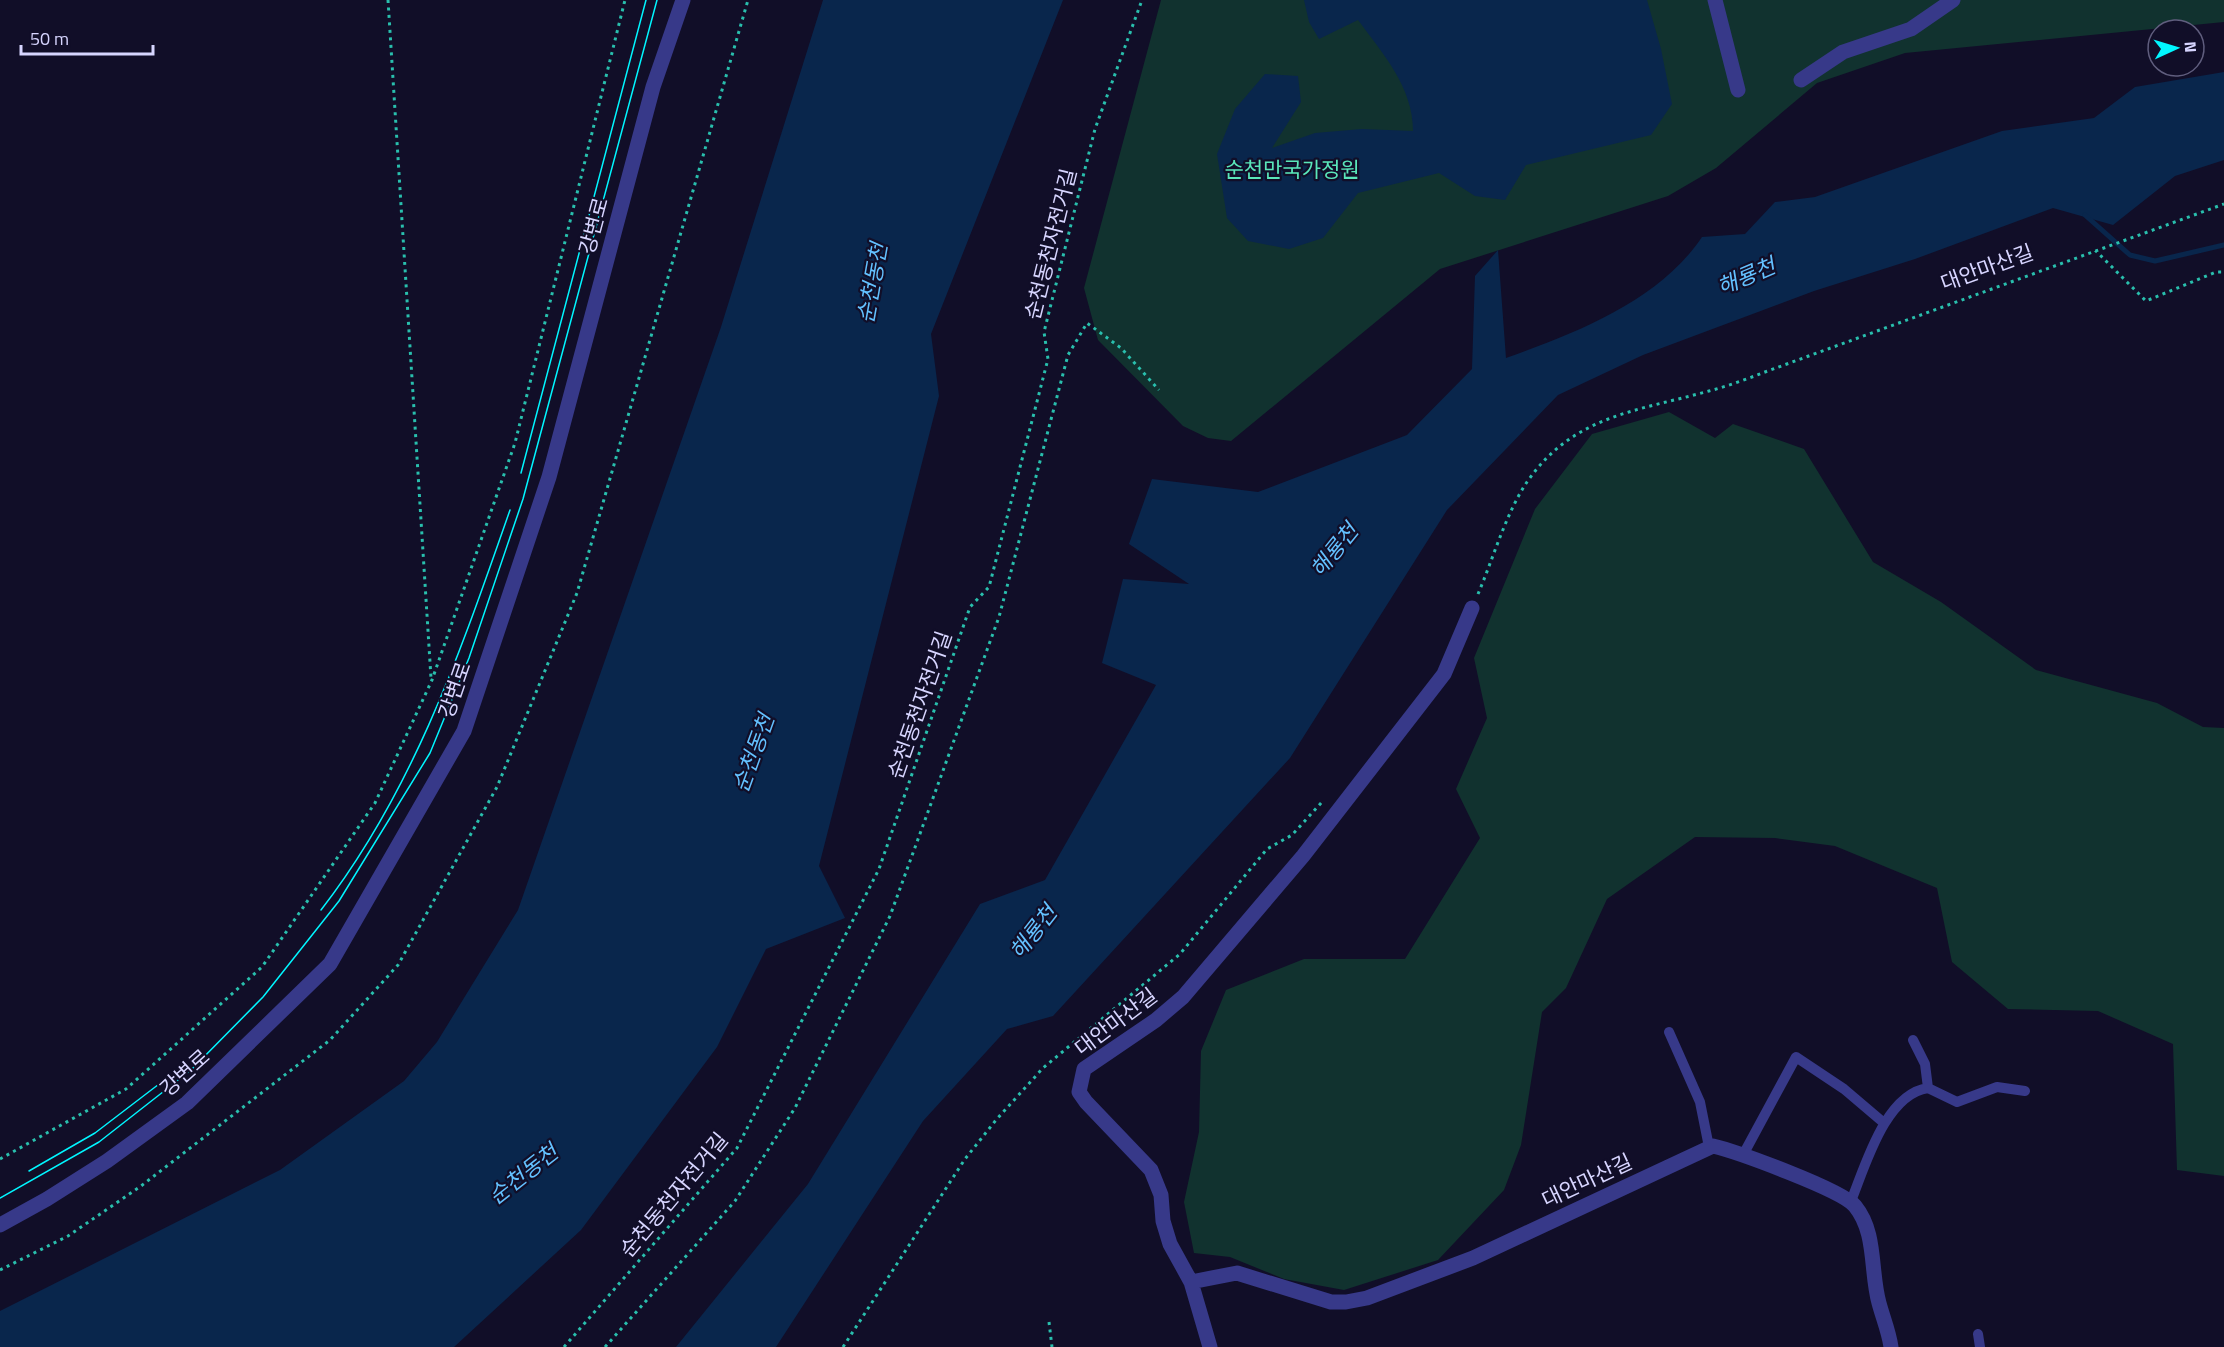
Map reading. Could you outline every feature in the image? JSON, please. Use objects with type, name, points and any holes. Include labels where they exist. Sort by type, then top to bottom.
[{"type":"street","name":"강변로","points":[[0,1225],[47,1199],[107,1161],[187,1103],[330,964],[464,731],[549,477],[653,87],[683,0]]},
{"type":"street","points":[[1715,0],[1738,90]]},
{"type":"street","points":[[1801,80],[1843,52],[1911,30],[1953,0]]},
{"type":"street","name":"대안마산길","points":[[1209,1347],[1191,1282],[1170,1244],[1163,1221],[1161,1196],[1150,1170],[1079,1092],[1084,1069],[1156,1020],[1183,997],[1303,856],[1444,674],[1472,608]]},
{"type":"street","points":[[1709,1147],[1743,1155],[1851,1201],[1864,1220],[1867,1230],[1878,1302],[1891,1347]]},
{"type":"street","name":"대안마산길","points":[[1191,1282],[1237,1273],[1331,1302],[1367,1298],[1473,1258],[1709,1147]]},
{"type":"lane","points":[[1669,1032],[1700,1102],[1709,1147]]},
{"type":"lane","points":[[1913,1040],[1925,1064],[1928,1088]]},
{"type":"lane","points":[[1743,1155],[1796,1057],[1844,1089],[1884,1123]]},
{"type":"lane","points":[[1928,1088],[1957,1102],[1997,1088],[2025,1091]]},
{"type":"lane","points":[[1851,1201],[1884,1123],[1911,1096],[1928,1088]]},
{"type":"lane","points":[[1978,1334],[1980,1347]]},
{"type":"path","points":[[388,0],[432,681]]},
{"type":"path","points":[[0,1160],[126,1089],[262,968],[375,803],[432,681],[515,443],[625,0]]},
{"type":"path","name":"순천동천자전거길","points":[[564,1347],[737,1148],[879,869],[970,607],[989,586],[1048,359],[1044,332],[1095,129],[1142,0]]},
{"type":"path","name":"대안마산길","points":[[1472,608],[1516,500],[1528,481],[1566,441],[1584,430],[1624,411],[1710,391],[1766,372],[2224,204]]},
{"type":"path","points":[[2095,250],[2146,301],[2216,272],[2224,272]]},
{"type":"path","points":[[605,1347],[735,1200],[795,1108],[890,916],[999,617],[1068,355],[1088,322],[1121,348],[1159,390]]},
{"type":"path","points":[[843,1347],[965,1159],[1042,1068],[1180,954],[1267,849],[1292,835],[1323,801]]},
{"type":"path","points":[[1049,1322],[1052,1347]]},
{"type":"green space","name":"순천만국가정원","points":[[1161,0],[2224,0],[2224,22],[2206,24],[2206,18],[2146,18],[2146,30],[1905,53],[1817,83],[1716,168],[1668,196],[1440,269],[1231,441],[1208,438],[1183,426],[1098,340],[1084,288]]},
{"type":"green space","points":[[1669,412],[1715,438],[1733,424],[1804,449],[1873,562],[1941,602],[2036,670],[2157,703],[2203,727],[2224,728],[2224,1176],[2177,1170],[2173,1044],[2098,1011],[2008,1009],[1952,962],[1937,888],[1835,846],[1775,838],[1695,837],[1607,899],[1566,988],[1542,1012],[1521,1145],[1504,1190],[1438,1260],[1344,1290],[1284,1279],[1230,1257],[1194,1253],[1184,1202],[1199,1132],[1201,1051],[1226,990],[1304,959],[1405,959],[1480,838],[1456,789],[1487,718],[1474,658],[1535,509],[1592,434]]},
{"type":"water","name":"순천동천","points":[[823,0],[1063,0],[931,334],[939,396],[819,866],[845,918],[766,949],[717,1047],[581,1230],[454,1347],[0,1347],[0,1311],[280,1170],[404,1081],[437,1042],[518,910],[721,327]]},
{"type":"water","points":[[1304,0],[1647,0],[1661,49],[1672,104],[1651,135],[1526,165],[1505,200],[1475,196],[1439,173],[1358,193],[1323,238],[1289,249],[1248,241],[1227,218],[1217,154],[1235,109],[1265,74],[1298,76],[1301,102],[1272,148],[1315,133],[1362,129],[1413,131],[1412,115],[1402,86],[1386,58],[1358,20],[1319,39],[1309,22]]},
{"type":"water","name":"해룡천","points":[[2224,72],[2224,160],[2175,176],[2113,225],[2053,208],[1915,259],[1814,291],[1643,355],[1558,395],[1447,510],[1290,758],[1053,1016],[1007,1029],[923,1121],[776,1347],[676,1347],[808,1184],[980,904],[1045,880],[1156,685],[1102,663],[1123,579],[1189,584],[1129,544],[1152,479],[1258,492],[1407,435],[1472,369],[1475,276],[1498,250],[1506,358],[1587,326],[1640,297],[1684,260],[1702,237],[1745,234],[1775,202],[1815,197],[2002,131],[2094,118],[2135,87],[2188,78],[2206,78],[2206,75]]},
{"type":"waterway","points":[[2085,215],[2130,255],[2155,261],[2224,245]]},
{"type":"tram line","points":[[521,473],[646,0]]},
{"type":"tram line","points":[[0,1198],[99,1142],[191,1070],[263,997],[339,901],[430,753],[469,658],[523,499],[657,0]]},
{"type":"tram line","points":[[321,910],[354,864],[409,768],[432,718],[473,615],[510,510]]},
{"type":"tram line","points":[[29,1171],[95,1133],[163,1081]]}]
